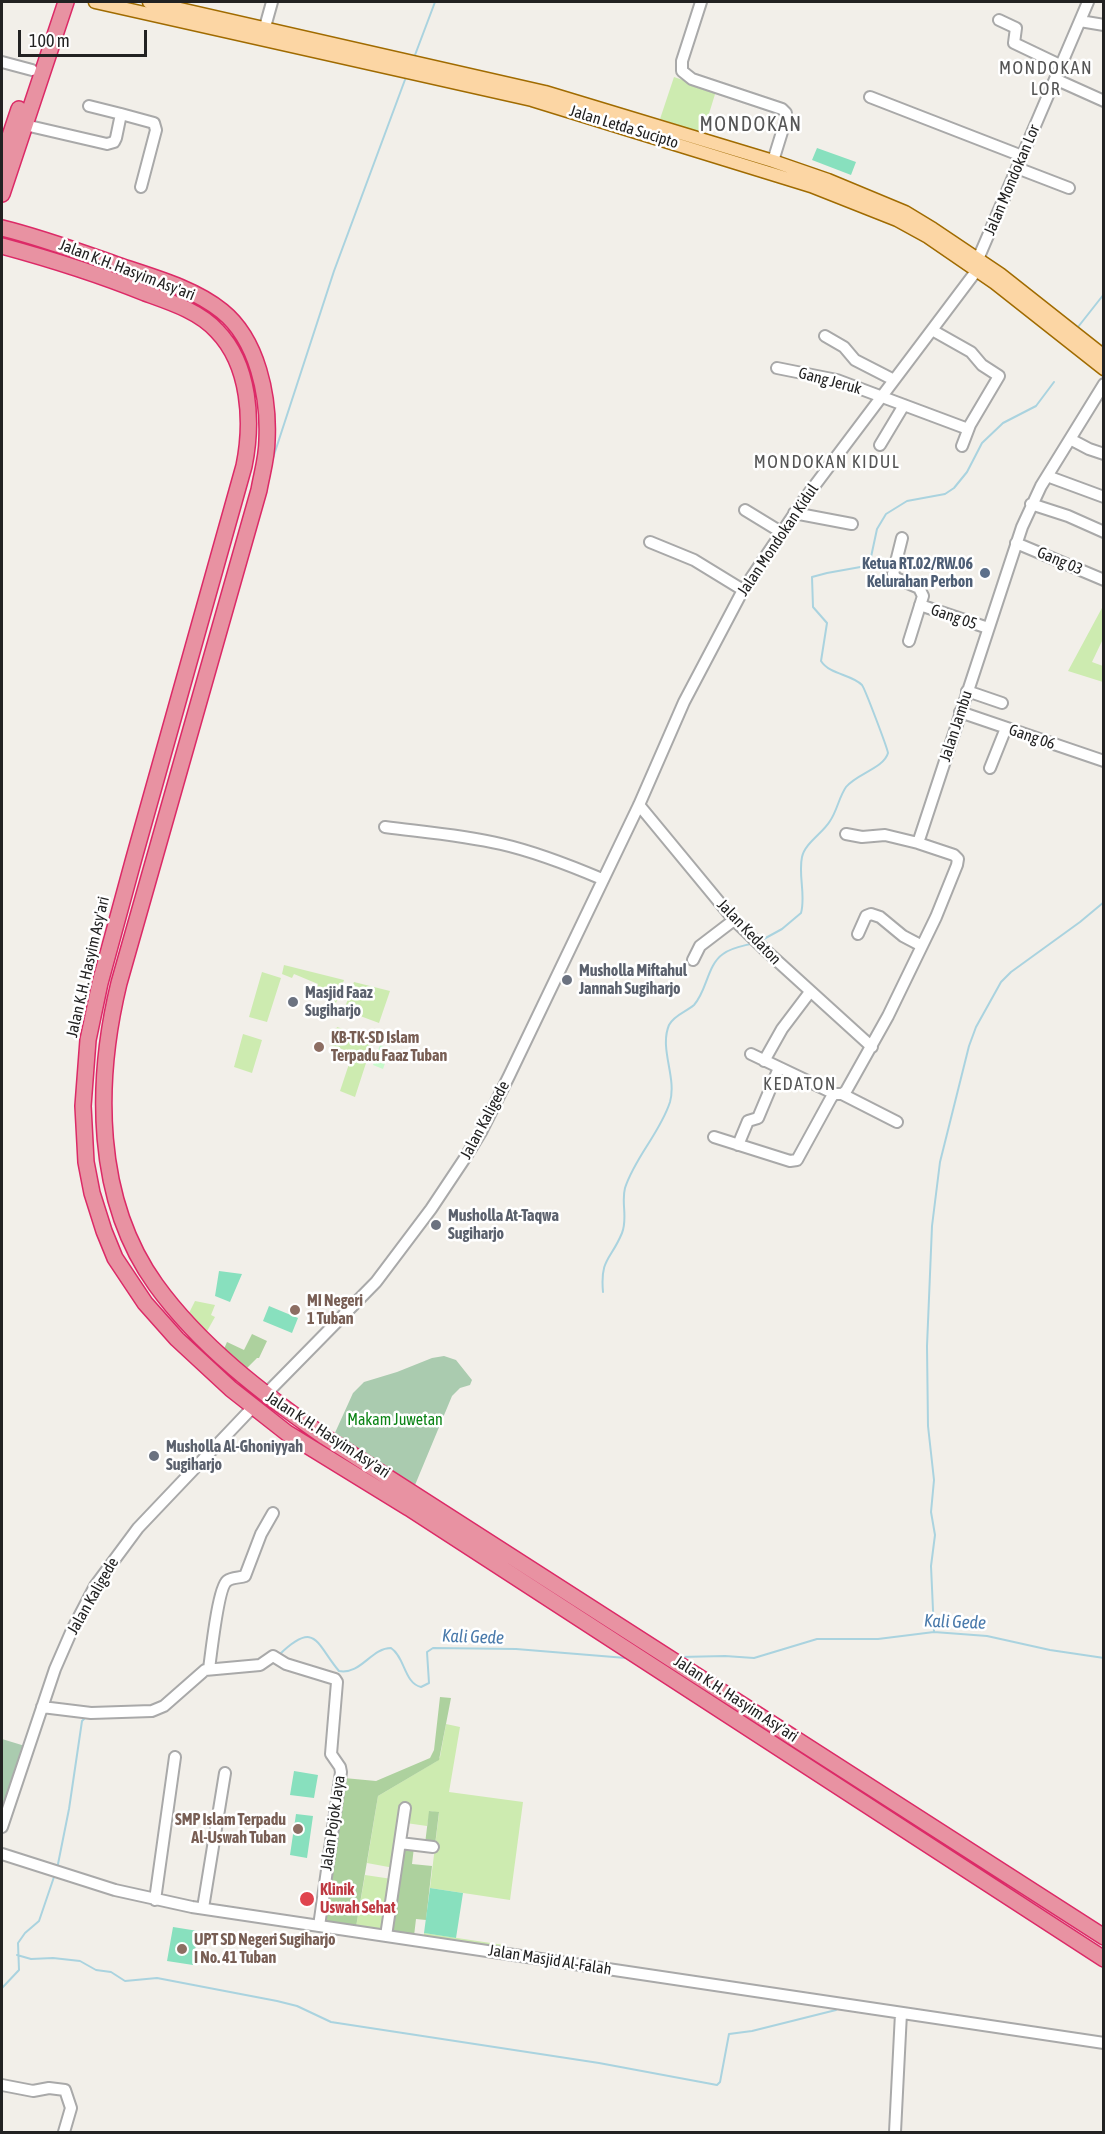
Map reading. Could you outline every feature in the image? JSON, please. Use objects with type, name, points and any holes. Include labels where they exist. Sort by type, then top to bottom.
[{"type":"highway","points":[[2,194],[32,70],[56,2]]},
{"type":"highway","points":[[2,160],[19,130],[66,2]]},
{"type":"highway","name":"Jalan K.H. Hasyim Asy'ari","points":[[2,228],[153,277],[209,303],[230,318],[241,332],[251,351],[262,383],[267,428],[264,467],[119,983],[107,1044],[106,1148],[115,1191],[134,1247],[156,1285],[201,1337],[267,1393],[344,1449],[1104,1937]]},
{"type":"highway","name":"Jalan K.H. Hasyim Asy'ari","points":[[2,246],[99,275],[190,312],[207,322],[224,339],[236,362],[244,387],[249,430],[244,466],[100,983],[88,1040],[83,1106],[88,1176],[104,1231],[123,1272],[161,1322],[196,1358],[253,1407],[308,1447],[426,1520],[1100,1956]]},
{"type":"highway","points":[[244,387],[262,383]]},
{"type":"highway","points":[[134,858],[136,867],[142,867],[171,769],[174,763],[184,755]]},
{"type":"highway","points":[[100,983],[109,977],[112,970],[138,879],[141,876],[147,879],[146,888]]},
{"type":"highway","points":[[344,1449],[353,1463],[436,1515],[433,1521],[426,1520]]},
{"type":"highway","points":[[1014,1880],[1007,1879],[1006,1884],[1087,1937],[1100,1956]]},
{"type":"main road","name":"Jalan Letda Sucipto","points":[[95,2],[345,51],[512,89],[569,110],[773,161],[873,198],[977,265],[1052,321],[1104,356]]},
{"type":"main road","name":"Jalan Letda Sucipto","points":[[149,2],[265,27],[345,51]]},
{"type":"main road","name":"Jalan Letda Sucipto","points":[[695,143],[897,220],[919,226]]},
{"type":"main road","name":"Jalan Letda Sucipto","points":[[1052,321],[1104,369]]},
{"type":"street","points":[[265,27],[272,2]]},
{"type":"street","points":[[701,2],[682,61],[682,71],[692,79],[782,109],[786,113],[786,119],[773,161]]},
{"type":"street","name":"Jalan Mondokan Lor","points":[[977,265],[1088,2]]},
{"type":"street","points":[[999,20],[1016,28],[1014,40],[1016,45],[1060,65]]},
{"type":"street","points":[[1080,21],[1104,25]]},
{"type":"street","points":[[2,62],[32,70]]},
{"type":"street","points":[[1054,79],[1104,101]]},
{"type":"street","points":[[870,97],[1022,156]]},
{"type":"street","points":[[89,106],[152,122],[156,126],[141,188]]},
{"type":"street","points":[[19,130],[110,144],[116,138],[121,114]]},
{"type":"street","points":[[1017,168],[1069,188]]},
{"type":"street","name":"Jalan Mondokan Kidul","points":[[639,805],[684,702],[743,590],[794,513],[932,330],[977,265]]},
{"type":"street","points":[[932,330],[971,352],[982,365],[999,375],[968,429],[962,446]]},
{"type":"street","points":[[825,336],[844,347],[853,358],[894,380]]},
{"type":"street","name":"Gang Jeruk","points":[[777,368],[837,380],[968,429]]},
{"type":"street","name":"Jalan Jambu","points":[[918,843],[1016,543],[1031,504],[1104,384]]},
{"type":"street","points":[[880,445],[904,405]]},
{"type":"street","points":[[1070,439],[1104,454]]},
{"type":"street","points":[[1047,476],[1104,497]]},
{"type":"street","points":[[1031,504],[1068,516],[1104,532]]},
{"type":"street","points":[[745,510],[781,532]]},
{"type":"street","points":[[794,513],[852,524]]},
{"type":"street","name":"Gang 05","points":[[902,538],[893,574],[896,578],[921,590],[922,596],[909,641]]},
{"type":"street","points":[[650,542],[694,560],[743,590]]},
{"type":"street","name":"Gang 03","points":[[1016,543],[1104,579]]},
{"type":"street","name":"Gang 05","points":[[920,605],[988,628]]},
{"type":"street","points":[[967,691],[1002,703]]},
{"type":"street","name":"Gang 06","points":[[960,711],[1104,761]]},
{"type":"street","points":[[990,768],[1006,728]]},
{"type":"street","name":"Jalan Kaligede","points":[[267,1393],[376,1282],[442,1194],[481,1132],[639,805]]},
{"type":"street","name":"Jalan Kedaton","points":[[639,805],[734,920],[872,1047]]},
{"type":"street","points":[[385,827],[499,844],[550,858],[602,879]]},
{"type":"street","points":[[714,1137],[789,1161],[797,1160],[831,1098],[839,1094],[858,1072],[872,1047],[946,893],[958,861],[954,855],[918,843],[885,836],[862,837],[846,834]]},
{"type":"street","points":[[858,934],[866,916],[871,914],[880,917],[903,936],[922,946]]},
{"type":"street","points":[[693,960],[700,946],[734,920]]},
{"type":"street","points":[[764,1061],[782,1029],[810,992]]},
{"type":"street","points":[[751,1054],[897,1122]]},
{"type":"street","points":[[738,1145],[748,1121],[758,1118],[779,1068]]},
{"type":"street","name":"Jalan Kaligede","points":[[2,1827],[66,1642],[102,1574],[145,1521],[253,1407]]},
{"type":"street","points":[[42,1707],[91,1713],[152,1711],[164,1706],[199,1674],[209,1669],[224,1586],[228,1580],[245,1576],[261,1534],[273,1513]]},
{"type":"street","name":"Jalan Pojok Jaya","points":[[209,1669],[260,1665],[271,1657],[335,1679],[337,1682],[331,1754],[340,1766],[341,1772],[319,1926]]},
{"type":"street","points":[[154,1900],[175,1756]]},
{"type":"street","points":[[203,1908],[225,1773]]},
{"type":"street","points":[[386,1936],[405,1808]]},
{"type":"street","points":[[400,1843],[433,1847]]},
{"type":"street","name":"Jalan Masjid Al-Falah","points":[[2,1854],[154,1900],[1104,2043]]},
{"type":"street","points":[[895,2133],[901,2013]]},
{"type":"street","points":[[2,2085],[33,2091],[49,2088],[65,2090],[71,2108],[64,2133]]},
{"type":"green space","points":[[674,77],[716,91],[703,133],[660,119]]},
{"type":"green space","points":[[817,148],[856,162],[851,175],[812,160]]},
{"type":"green space","points":[[1103,606],[1103,639],[1092,662],[1103,666],[1103,682],[1068,671]]},
{"type":"green space","points":[[284,965],[344,980],[336,1003],[314,994],[318,984],[294,974],[292,978],[282,974]]},
{"type":"green space","points":[[262,972],[281,978],[267,1022],[249,1017]]},
{"type":"green space","points":[[354,982],[390,991],[379,1023],[344,1010]]},
{"type":"green space","points":[[337,1027],[374,1039],[368,1058],[330,1045]]},
{"type":"green space","points":[[243,1034],[262,1040],[252,1073],[234,1067]]},
{"type":"green space","points":[[380,1045],[390,1049],[383,1069],[373,1065]]},
{"type":"green space","points":[[351,1058],[366,1063],[355,1097],[340,1091]]},
{"type":"green space","points":[[219,1271],[242,1274],[230,1302],[215,1296]]},
{"type":"green space","points":[[195,1301],[215,1305],[211,1315],[215,1317],[206,1333],[188,1315]]},
{"type":"green space","points":[[269,1306],[298,1318],[292,1333],[263,1321]]},
{"type":"green space","points":[[252,1334],[267,1341],[259,1358],[247,1368],[224,1349],[227,1342],[244,1350]]},
{"type":"green space","name":"Makam Juwetan","points":[[444,1356],[456,1360],[472,1380],[470,1385],[460,1388],[452,1396],[415,1485],[334,1435],[353,1393],[364,1382],[432,1358]]},
{"type":"green space","points":[[440,1697],[451,1698],[439,1760],[378,1796],[356,1927],[323,1922],[344,1778],[376,1781],[430,1758],[434,1750]]},
{"type":"green space","points":[[446,1724],[460,1727],[449,1792],[523,1802],[510,1900],[430,1888],[439,1813],[430,1811],[427,1826],[406,1823],[390,1932],[356,1927],[365,1875],[392,1879],[394,1868],[367,1863],[378,1796],[437,1761],[440,1757]]},
{"type":"green space","points":[[2,1739],[25,1746],[2,1815]]},
{"type":"green space","points":[[294,1771],[318,1775],[314,1798],[290,1795]]},
{"type":"green space","points":[[429,1811],[439,1812],[435,1845],[425,1844]]},
{"type":"green space","points":[[296,1814],[313,1816],[307,1858],[290,1855]]},
{"type":"green space","points":[[402,1846],[414,1847],[412,1864],[432,1866],[426,1920],[416,1919],[414,1936],[390,1932]]},
{"type":"green space","points":[[430,1888],[463,1893],[456,1938],[424,1933]]},
{"type":"green space","points":[[173,1927],[198,1931],[193,1965],[167,1961]]},
{"type":"green space","points":[[424,1933],[504,1945],[504,1949],[424,1937]]},
{"type":"waterway","points":[[415,55],[435,2]]},
{"type":"waterway","points":[[273,458],[334,271],[406,77]]},
{"type":"waterway","points":[[1078,327],[1104,294]]},
{"type":"waterway","points":[[762,940],[782,929],[801,913],[803,899],[801,864],[804,852],[830,821],[846,787],[881,763],[888,753],[862,685],[830,669],[821,661],[827,623],[813,607],[812,577],[866,566],[871,557],[877,529],[886,514],[907,501],[945,494],[954,488],[967,472],[982,443],[1003,423],[1036,406],[1054,382]]},
{"type":"waterway","points":[[934,1632],[931,1566],[935,1535],[931,1512],[934,1480],[928,1426],[927,1346],[932,1226],[940,1162],[969,1046],[976,1027],[1001,982],[1104,902]]},
{"type":"waterway","points":[[603,1292],[603,1272],[624,1227],[625,1188],[670,1102],[672,1092],[666,1044],[669,1025],[694,1005],[702,993],[710,971],[723,954],[754,943]]},
{"type":"waterway","name":"Kali Gede","points":[[680,1657],[754,1658],[817,1639],[878,1639],[934,1632],[987,1636],[1050,1650],[1104,1658]]},
{"type":"waterway","name":"Kali Gede","points":[[279,1655],[291,1644],[308,1637],[320,1645],[339,1671],[347,1671],[354,1669],[378,1652],[391,1648],[396,1652],[411,1680],[415,1685],[421,1687],[429,1683],[427,1652],[433,1648],[516,1649],[626,1658]]},
{"type":"waterway","name":"Kali Gede","points":[[57,1869],[69,1809],[82,1721],[86,1717]]},
{"type":"waterway","name":"Kali Gede","points":[[2,1988],[19,1970],[18,1943],[25,1933],[39,1921],[55,1874]]},
{"type":"waterway","points":[[17,1955],[31,1959],[53,1958],[80,1961],[96,1970],[111,1972],[125,1981],[157,1978],[277,2001],[297,2006],[331,2022],[599,2063],[717,2085],[720,2082],[729,2034],[752,2031],[836,2010]]},
{"type":"place","name":"Ketua RT.02/RW.06 Kelurahan Perbon","points":[[985,573]]},
{"type":"place","name":"Musholla Miftahul Jannah Sugiharjo","points":[[567,980]]},
{"type":"place","name":"Masjid Faaz Sugiharjo","points":[[293,1002]]},
{"type":"place","name":"KB-TK-SD Islam Terpadu Faaz Tuban","points":[[319,1047]]},
{"type":"place","name":"Musholla At-Taqwa Sugiharjo","points":[[436,1225]]},
{"type":"place","name":"MI Negeri 1 Tuban","points":[[295,1310]]},
{"type":"place","name":"Musholla Al-Ghoniyyah Sugiharjo","points":[[154,1456]]},
{"type":"place","name":"SMP Islam Terpadu Al-Uswah Tuban","points":[[298,1829]]},
{"type":"place","name":"Klinik Uswah Sehat","points":[[307,1899]]},
{"type":"place","name":"UPT SD Negeri Sugiharjo I No. 41 Tuban","points":[[182,1949]]},
{"type":"district","name":"MONDOKAN LOR","points":[[1046,78]]},
{"type":"district","name":"MONDOKAN","points":[[751,125]]},
{"type":"district","name":"MONDOKAN KIDUL","points":[[827,462]]},
{"type":"district","name":"KEDATON","points":[[800,1084]]}]
